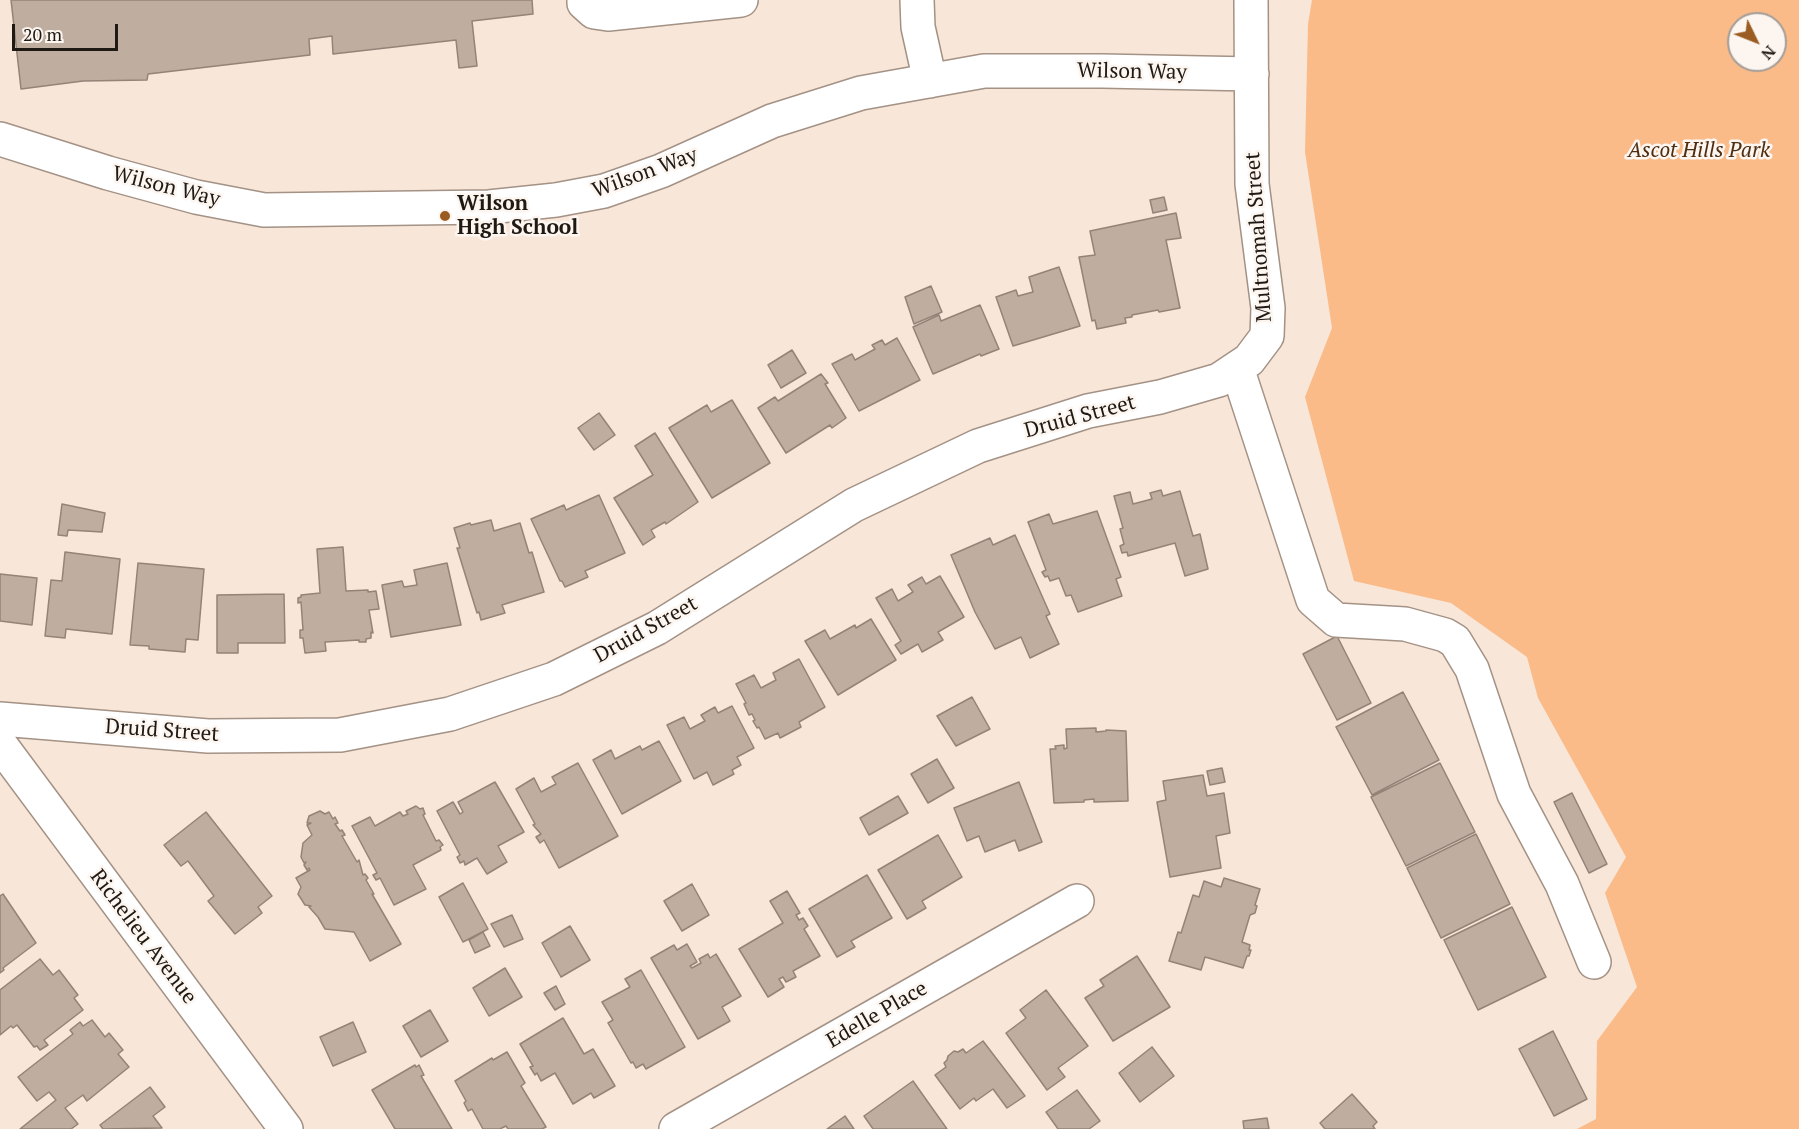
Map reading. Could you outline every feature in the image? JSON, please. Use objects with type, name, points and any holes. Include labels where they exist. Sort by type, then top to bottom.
[{"type":"street","points":[[584,0],[584,3],[594,12],[608,14],[741,0]]},
{"type":"street","points":[[917,0],[918,27],[930,81]]},
{"type":"street","name":"Multnomah Street","points":[[1243,364],[1266,336],[1268,308],[1252,184],[1251,0]]},
{"type":"street","name":"Wilson Way","points":[[0,139],[108,173],[196,197],[264,210],[489,207],[556,200],[604,191],[661,171],[772,121],[861,93],[984,71],[1252,74]]},
{"type":"street","points":[[1243,364],[1313,600],[1336,620],[1406,624],[1445,635],[1455,641],[1472,669],[1514,794],[1562,884],[1594,962]]},
{"type":"street","name":"Druid Street","points":[[0,719],[208,736],[340,735],[450,714],[554,679],[647,633],[854,505],[978,446],[1088,411],[1160,397],[1219,380],[1243,364]]},
{"type":"street","name":"Richelieu Avenue","points":[[0,744],[286,1129]]},
{"type":"street","name":"Edelle Place","points":[[676,1129],[1077,901]]},
{"type":"green space","name":"Ascot Hills Park","points":[[1312,0],[1799,0],[1799,1129],[1577,1129],[1596,1119],[1597,1041],[1637,987],[1605,893],[1626,857],[1538,698],[1527,657],[1451,603],[1354,581],[1305,397],[1332,328],[1305,152],[1308,24]]},
{"type":"building","points":[[11,0],[532,0],[533,14],[472,21],[477,66],[459,68],[456,40],[333,54],[332,36],[309,39],[310,55],[148,74],[147,80],[83,81],[21,89]]},
{"type":"building","points":[[1164,197],[1167,210],[1153,213],[1150,200]]},
{"type":"building","points":[[1176,213],[1181,238],[1166,240],[1180,308],[1132,315],[1132,317],[1125,318],[1126,323],[1097,329],[1095,320],[1092,321],[1079,257],[1095,255],[1090,231]]},
{"type":"building","points":[[1059,267],[1080,326],[1013,346],[996,297],[1016,290],[1018,296],[1033,292],[1029,277]]},
{"type":"building","points":[[931,286],[942,312],[914,324],[905,297]]},
{"type":"building","points":[[980,305],[999,349],[981,356],[980,354],[933,374],[913,327],[939,315],[941,321]]},
{"type":"building","points":[[897,338],[920,380],[859,411],[832,364],[852,354],[855,360],[875,349],[872,345],[882,340],[885,345]]},
{"type":"building","points":[[792,350],[806,373],[781,388],[768,365]]},
{"type":"building","points":[[821,374],[846,418],[832,428],[830,425],[786,453],[758,408],[775,397],[778,401]]},
{"type":"building","points":[[732,400],[770,463],[712,498],[669,428],[707,405],[711,412]]},
{"type":"building","points":[[599,413],[615,435],[594,450],[578,428]]},
{"type":"building","points":[[655,433],[698,502],[666,524],[665,522],[651,530],[655,537],[643,545],[614,498],[653,475],[635,446]]},
{"type":"building","points":[[1161,490],[1163,496],[1180,491],[1193,536],[1200,534],[1208,569],[1185,576],[1175,543],[1128,556],[1127,552],[1122,553],[1120,546],[1124,544],[1120,529],[1123,528],[1114,496],[1130,492],[1133,504],[1152,499],[1150,493]]},
{"type":"building","points":[[599,495],[625,553],[585,571],[588,577],[565,587],[531,519],[564,505],[566,510]]},
{"type":"building","points":[[62,504],[105,513],[102,532],[68,530],[67,536],[58,535]]},
{"type":"building","points":[[1097,511],[1121,577],[1116,579],[1122,596],[1078,612],[1071,595],[1066,596],[1059,578],[1050,581],[1048,576],[1045,577],[1042,572],[1046,570],[1028,522],[1049,514],[1053,524]]},
{"type":"building","points":[[491,520],[494,531],[520,523],[529,553],[532,552],[544,592],[502,605],[505,613],[481,620],[457,548],[460,548],[454,528]]},
{"type":"building","points":[[1015,535],[1050,614],[1046,616],[1059,644],[1030,658],[1021,637],[995,649],[975,612],[951,555],[990,538],[993,545]]},
{"type":"building","points":[[343,547],[346,591],[376,591],[379,609],[369,610],[373,633],[371,632],[371,638],[366,639],[366,642],[359,642],[359,640],[325,642],[326,651],[305,653],[303,638],[300,638],[300,630],[303,630],[301,602],[298,603],[298,598],[301,595],[320,593],[317,549]]},
{"type":"building","points":[[65,552],[120,559],[112,634],[66,629],[65,638],[45,636],[51,580],[62,581]]},
{"type":"building","points":[[138,563],[204,569],[198,640],[186,639],[185,652],[130,645]]},
{"type":"building","points":[[447,563],[461,625],[391,637],[382,585],[402,581],[404,587],[417,585],[414,570]]},
{"type":"building","points":[[0,574],[37,578],[32,625],[0,621]]},
{"type":"building","points":[[940,576],[964,617],[938,632],[943,640],[922,652],[918,644],[901,654],[895,645],[901,641],[876,598],[892,589],[898,601],[913,592],[908,585],[922,577],[926,584]]},
{"type":"building","points":[[284,594],[285,643],[238,643],[238,653],[217,653],[217,595]]},
{"type":"building","points":[[871,619],[896,660],[838,695],[805,641],[825,630],[830,639]]},
{"type":"building","points":[[1337,636],[1371,703],[1337,720],[1303,654]]},
{"type":"building","points":[[799,659],[825,707],[799,722],[801,727],[780,738],[778,733],[765,739],[753,721],[755,720],[752,714],[749,715],[744,704],[746,703],[736,684],[754,675],[761,688],[776,680],[773,673]]},
{"type":"building","points":[[1403,692],[1439,760],[1372,795],[1336,727]]},
{"type":"building","points":[[972,697],[990,729],[956,746],[937,716]]},
{"type":"building","points":[[732,706],[754,748],[737,757],[741,765],[732,770],[734,774],[713,785],[707,772],[694,779],[667,725],[684,717],[690,729],[705,721],[701,715],[715,707],[718,713]]},
{"type":"building","points":[[1096,728],[1096,732],[1126,731],[1128,801],[1094,802],[1094,799],[1084,800],[1084,802],[1054,803],[1050,749],[1064,745],[1064,749],[1067,748],[1066,729]]},
{"type":"building","points":[[659,741],[681,781],[622,814],[593,760],[611,750],[615,759],[640,746],[642,750]]},
{"type":"building","points":[[937,759],[954,788],[928,803],[911,774]]},
{"type":"building","points":[[578,763],[618,836],[559,868],[544,840],[540,843],[536,837],[541,834],[533,825],[535,824],[516,789],[534,778],[541,792],[556,784],[552,777]]},
{"type":"building","points":[[1440,763],[1475,832],[1406,866],[1371,797]]},
{"type":"building","points":[[1222,768],[1225,782],[1210,785],[1207,771]]},
{"type":"building","points":[[1203,775],[1207,796],[1224,793],[1230,833],[1216,836],[1221,868],[1170,877],[1157,802],[1166,800],[1163,781]]},
{"type":"building","points":[[495,782],[524,832],[498,846],[507,862],[487,874],[477,858],[465,865],[464,861],[460,863],[457,857],[460,855],[437,811],[453,802],[460,814],[463,812],[458,802]]},
{"type":"building","points":[[1019,782],[1042,842],[1019,851],[1015,840],[985,852],[979,836],[967,841],[954,808]]},
{"type":"building","points":[[1572,793],[1607,864],[1589,873],[1554,802]]},
{"type":"building","points":[[898,796],[908,813],[869,835],[860,818]]},
{"type":"building","points":[[416,806],[423,808],[425,814],[423,815],[436,841],[439,840],[443,845],[440,847],[441,850],[413,865],[426,889],[394,905],[380,878],[376,880],[373,875],[377,873],[352,826],[370,817],[375,826],[400,812],[403,816],[408,814],[406,811]]},
{"type":"building","points":[[320,811],[325,814],[329,812],[333,819],[335,817],[338,823],[335,824],[345,835],[342,836],[357,862],[359,860],[363,875],[365,874],[368,878],[366,880],[374,894],[372,894],[401,944],[370,961],[354,932],[325,929],[309,907],[311,906],[305,905],[298,894],[301,887],[296,878],[310,870],[309,868],[307,870],[304,865],[306,862],[304,863],[301,857],[303,843],[312,835],[307,825],[311,823],[307,823],[309,816]]},
{"type":"building","points":[[206,812],[272,896],[258,907],[262,913],[235,934],[208,901],[214,896],[188,861],[181,866],[164,845]]},
{"type":"building","points":[[1476,834],[1510,904],[1441,938],[1407,868]]},
{"type":"building","points":[[938,835],[962,877],[922,901],[926,908],[907,919],[878,870]]},
{"type":"building","points":[[867,875],[892,918],[851,941],[855,947],[837,957],[809,909]]},
{"type":"building","points":[[1224,878],[1260,889],[1255,913],[1250,915],[1242,942],[1250,945],[1249,950],[1251,950],[1243,968],[1205,957],[1201,970],[1169,961],[1193,895],[1199,897],[1204,881],[1221,887]]},
{"type":"building","points":[[463,883],[488,929],[463,942],[439,897]]},
{"type":"building","points":[[692,884],[709,915],[682,931],[664,901]]},
{"type":"building","points":[[787,891],[800,913],[796,915],[799,920],[803,918],[808,926],[804,929],[820,956],[793,971],[796,977],[786,982],[783,977],[779,979],[784,987],[768,997],[739,949],[783,923],[770,901]]},
{"type":"building","points":[[3,894],[36,943],[3,968],[4,970],[0,973],[0,896]]},
{"type":"building","points":[[1512,907],[1546,977],[1478,1010],[1444,940]]},
{"type":"building","points":[[512,915],[523,939],[504,947],[491,924]]},
{"type":"building","points":[[570,926],[590,960],[561,977],[542,943]]},
{"type":"building","points":[[483,932],[490,946],[475,953],[469,940]]},
{"type":"building","points":[[687,944],[697,962],[690,966],[692,968],[701,963],[699,959],[708,954],[710,958],[716,954],[741,996],[722,1007],[730,1021],[698,1039],[651,958],[674,945],[677,950]]},
{"type":"building","points":[[1137,956],[1170,1007],[1113,1041],[1085,998],[1104,986],[1100,980]]},
{"type":"building","points":[[40,959],[53,975],[59,970],[78,995],[74,998],[83,1010],[44,1040],[48,1045],[40,1050],[37,1046],[34,1047],[17,1025],[13,1028],[11,1026],[0,1035],[0,990]]},
{"type":"building","points":[[505,968],[522,997],[489,1016],[473,988]]},
{"type":"building","points":[[641,970],[685,1047],[646,1069],[643,1064],[636,1068],[633,1062],[631,1063],[608,1023],[613,1020],[602,1002],[630,987],[625,979]]},
{"type":"building","points":[[556,986],[565,1004],[555,1010],[544,993]]},
{"type":"building","points":[[1046,990],[1088,1046],[1058,1068],[1065,1077],[1047,1090],[1006,1033],[1026,1018],[1020,1010]]},
{"type":"building","points":[[430,1010],[448,1041],[421,1057],[403,1026]]},
{"type":"building","points":[[563,1018],[584,1054],[593,1049],[615,1086],[594,1098],[591,1093],[573,1104],[555,1073],[541,1081],[537,1073],[535,1075],[530,1067],[533,1066],[520,1044]]},
{"type":"building","points":[[92,1020],[105,1037],[109,1033],[123,1050],[118,1054],[129,1067],[87,1101],[83,1095],[65,1108],[78,1124],[71,1129],[20,1129],[56,1100],[49,1092],[37,1101],[18,1077],[73,1034],[70,1030],[80,1022],[83,1026]]},
{"type":"building","points":[[353,1022],[366,1052],[333,1066],[320,1037]]},
{"type":"building","points":[[1553,1031],[1587,1099],[1554,1116],[1519,1049]]},
{"type":"building","points":[[983,1041],[1025,1096],[1007,1108],[993,1089],[976,1101],[974,1098],[960,1109],[935,1075],[946,1067],[944,1063],[954,1051],[958,1052],[963,1049],[966,1053]]},
{"type":"building","points":[[1152,1047],[1174,1076],[1140,1102],[1119,1073]]},
{"type":"building","points":[[507,1052],[525,1083],[521,1086],[546,1127],[542,1129],[508,1129],[506,1126],[500,1129],[483,1129],[472,1109],[468,1111],[464,1103],[466,1101],[455,1081],[492,1058],[493,1060]]},
{"type":"building","points":[[415,1065],[416,1067],[419,1065],[424,1075],[421,1076],[452,1129],[395,1129],[372,1090]]},
{"type":"building","points":[[913,1081],[947,1129],[873,1129],[864,1116]]},
{"type":"building","points":[[150,1087],[165,1107],[153,1116],[162,1128],[103,1129],[100,1125]]},
{"type":"building","points":[[1077,1090],[1100,1121],[1089,1129],[1058,1129],[1046,1112]]},
{"type":"building","points":[[1352,1094],[1377,1122],[1373,1126],[1375,1129],[1325,1129],[1320,1123]]},
{"type":"building","points":[[845,1116],[854,1129],[827,1129]]},
{"type":"building","points":[[1267,1118],[1269,1129],[1244,1129],[1243,1121]]},
{"type":"place","name":"Wilson High School","points":[[445,216]]}]
